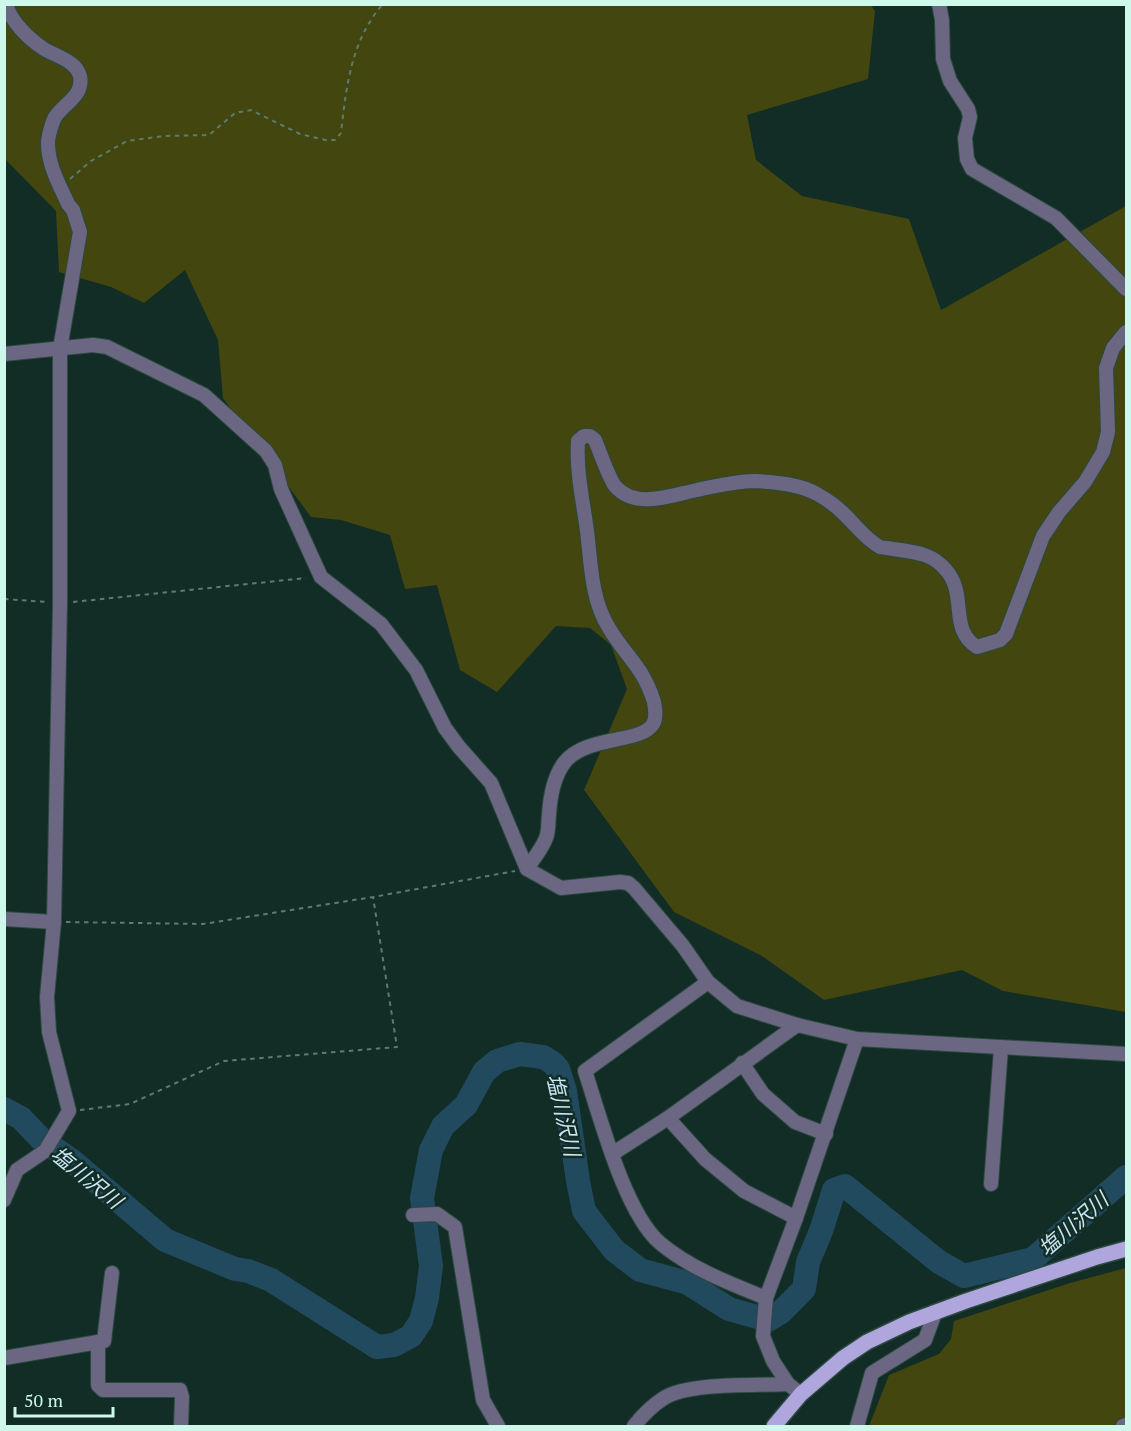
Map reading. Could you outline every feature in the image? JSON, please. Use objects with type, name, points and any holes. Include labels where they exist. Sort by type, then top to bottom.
[{"type":"main road","points":[[774,1426],[794,1389],[867,1342],[909,1322],[1077,1264],[1126,1250]]},
{"type":"street","points":[[4,1200],[17,1170],[45,1150],[69,1111],[49,1032],[47,997],[54,922],[60,603],[60,349],[80,231],[73,210],[50,162],[48,141],[55,117],[76,96],[80,75],[74,65],[25,34],[8,11],[6,4]]},
{"type":"street","points":[[939,4],[942,20],[943,59],[950,81],[968,109],[970,117],[965,138],[967,159],[972,169],[1056,218],[1126,289]]},
{"type":"street","points":[[527,869],[547,836],[550,800],[556,778],[564,763],[574,753],[588,746],[644,732],[654,723],[656,711],[647,681],[639,666],[608,628],[595,592],[589,566],[577,459],[578,441],[584,436],[590,436],[595,440],[615,486],[633,498],[663,499],[698,490],[754,481],[788,484],[816,493],[841,510],[864,534],[881,547],[924,554],[936,559],[949,573],[955,585],[960,624],[967,640],[977,647],[1000,640],[1006,634],[1043,536],[1059,512],[1085,482],[1103,452],[1108,432],[1106,368],[1113,348],[1126,332]]},
{"type":"street","points":[[4,354],[93,345],[107,347],[204,395],[266,451],[275,465],[281,489],[321,577],[381,624],[416,670],[445,728],[491,783],[527,869],[561,888],[594,883],[628,883],[683,946],[708,982],[737,1006],[858,1039],[1126,1054]]},
{"type":"street","points":[[4,920],[54,922]]},
{"type":"street","points":[[708,982],[585,1071],[624,1186],[642,1222],[659,1242],[696,1269],[766,1298]]},
{"type":"street","points":[[612,1154],[668,1118],[797,1024]]},
{"type":"street","points":[[794,1389],[773,1361],[763,1336],[766,1298],[858,1039]]},
{"type":"street","points":[[991,1184],[1001,1048]]},
{"type":"street","points":[[742,1063],[763,1094],[795,1122],[826,1134]]},
{"type":"street","points":[[668,1118],[705,1160],[744,1191],[796,1218]]},
{"type":"street","points":[[413,1215],[437,1214],[455,1227],[483,1400],[498,1426]]},
{"type":"street","points":[[4,1358],[104,1341],[112,1273]]},
{"type":"street","points":[[857,1426],[872,1373],[925,1340],[935,1313]]},
{"type":"street","points":[[98,1342],[98,1385],[103,1390],[180,1390],[182,1397],[181,1426]]},
{"type":"street","points":[[634,1426],[642,1416],[665,1397],[683,1390],[794,1389]]},
{"type":"path","points":[[60,186],[91,161],[127,141],[165,136],[209,135],[235,113],[251,110],[300,134],[335,140],[341,133],[351,65],[361,37],[383,4]]},
{"type":"path","points":[[4,599],[60,603],[321,577]]},
{"type":"path","points":[[54,922],[203,924],[373,897],[527,869]]},
{"type":"path","points":[[69,1111],[130,1104],[224,1061],[397,1047],[373,897]]},
{"type":"shaded area","points":[[5,5],[871,5],[875,11],[868,79],[747,115],[756,160],[802,196],[909,219],[941,310],[1126,206],[1126,1012],[1003,991],[962,970],[824,1000],[762,956],[674,912],[584,790],[627,689],[611,645],[590,628],[556,626],[497,692],[460,670],[437,585],[405,589],[390,535],[341,520],[311,517],[223,398],[218,340],[185,270],[144,303],[111,287],[59,272],[56,211],[5,161]]},
{"type":"shaded area","points":[[1126,1268],[1126,1426],[869,1426],[889,1375],[939,1354],[951,1339],[954,1321],[1070,1283]]},
{"type":"waterway","name":"塩川沢川","points":[[4,1109],[21,1118],[41,1139],[71,1160],[165,1240],[235,1269],[248,1271],[271,1280],[377,1347],[394,1345],[411,1336],[421,1321],[431,1266],[422,1198],[431,1150],[443,1126],[466,1105],[484,1072],[497,1061],[520,1054],[543,1057],[558,1069],[565,1091],[584,1211],[614,1250],[640,1270],[688,1283],[729,1309],[768,1320],[781,1312],[804,1289],[808,1262],[834,1190],[845,1186],[939,1262],[964,1276],[1033,1259],[1126,1177]]}]
